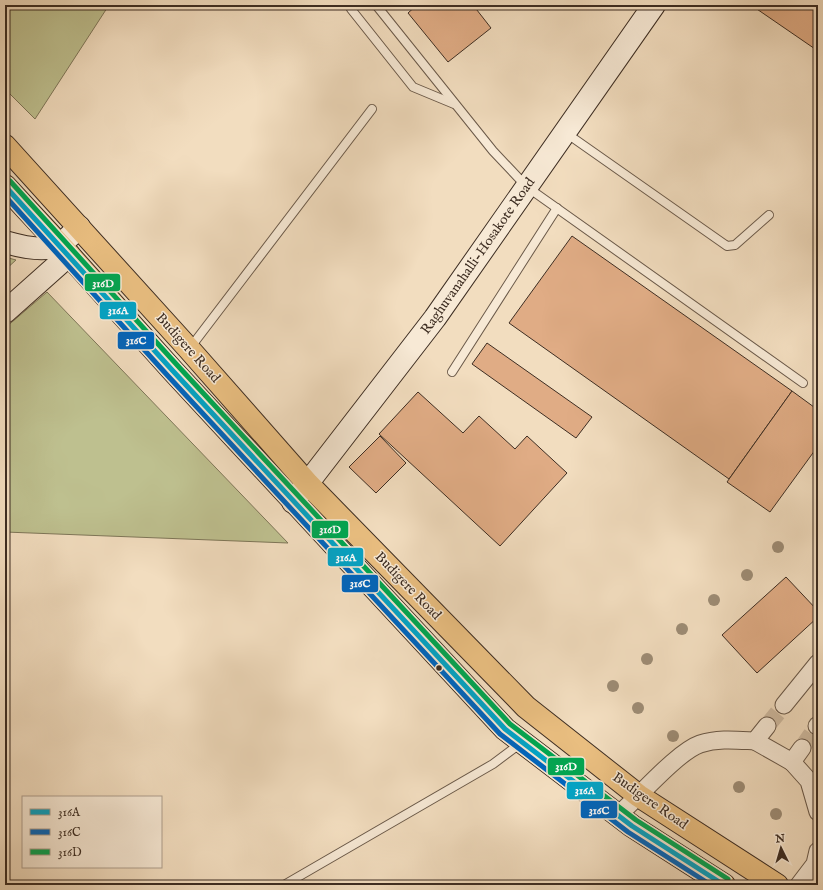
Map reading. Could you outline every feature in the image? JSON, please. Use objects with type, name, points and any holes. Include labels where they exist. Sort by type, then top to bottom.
[{"type":"main road","name":"Raghuvanahalli-Hosakote Road","points":[[294,502],[436,318],[654,5]]},
{"type":"main road","name":"Budigere Road","points":[[5,146],[189,349],[308,484],[526,707],[639,796],[777,885]]},
{"type":"main road","name":"Budigere Road","points":[[5,186],[173,372],[505,729],[521,743],[618,815],[724,885]]},
{"type":"main road","points":[[5,312],[64,250],[79,227]]},
{"type":"main road","points":[[5,242],[22,247],[64,250]]},
{"type":"street","points":[[784,705],[818,663]]},
{"type":"street","points":[[755,741],[767,726]]},
{"type":"street","points":[[618,815],[672,763],[698,744],[722,739],[755,741],[797,755],[809,781],[818,812]]},
{"type":"street","points":[[799,885],[815,864],[818,851]]},
{"type":"lane","points":[[376,5],[493,151],[527,187],[802,383]]},
{"type":"lane","points":[[350,9],[413,87],[455,104]]},
{"type":"lane","points":[[189,349],[372,109]]},
{"type":"lane","points":[[565,133],[727,246],[735,245],[769,215]]},
{"type":"lane","points":[[452,372],[557,208]]},
{"type":"lane","points":[[284,885],[493,764],[521,743]]},
{"type":"green space","points":[[5,5],[109,5],[35,119],[5,89]]},
{"type":"green space","points":[[5,257],[16,260],[5,270]]},
{"type":"green space","points":[[47,292],[288,543],[5,532],[5,328]]},
{"type":"building","points":[[417,5],[423,7],[425,5],[473,5],[491,28],[448,62],[408,13]]},
{"type":"building","points":[[751,5],[818,5],[818,51]]},
{"type":"building","points":[[572,236],[792,391],[729,479],[509,323]]},
{"type":"building","points":[[487,343],[592,417],[576,438],[472,364]]},
{"type":"building","points":[[792,391],[818,410],[818,446],[770,512],[727,482]]},
{"type":"building","points":[[418,392],[463,433],[479,416],[515,449],[527,436],[567,473],[500,546],[379,434]]},
{"type":"building","points":[[380,436],[406,463],[376,493],[349,467]]},
{"type":"building","points":[[786,577],[818,611],[818,617],[757,673],[722,635]]},
{"type":"tunnel","points":[[767,726],[784,705]]},
{"type":"tunnel","points":[[802,748],[817,726]]},
{"type":"transit line","name":"316D","points":[[10,181],[178,366],[510,724],[636,820],[728,879]]},
{"type":"transit line","name":"316A","points":[[5,186],[173,371],[505,729],[632,826],[724,885]]},
{"type":"transit line","name":"316C","points":[[5,196],[168,376],[500,734],[628,832],[711,885]]}]
